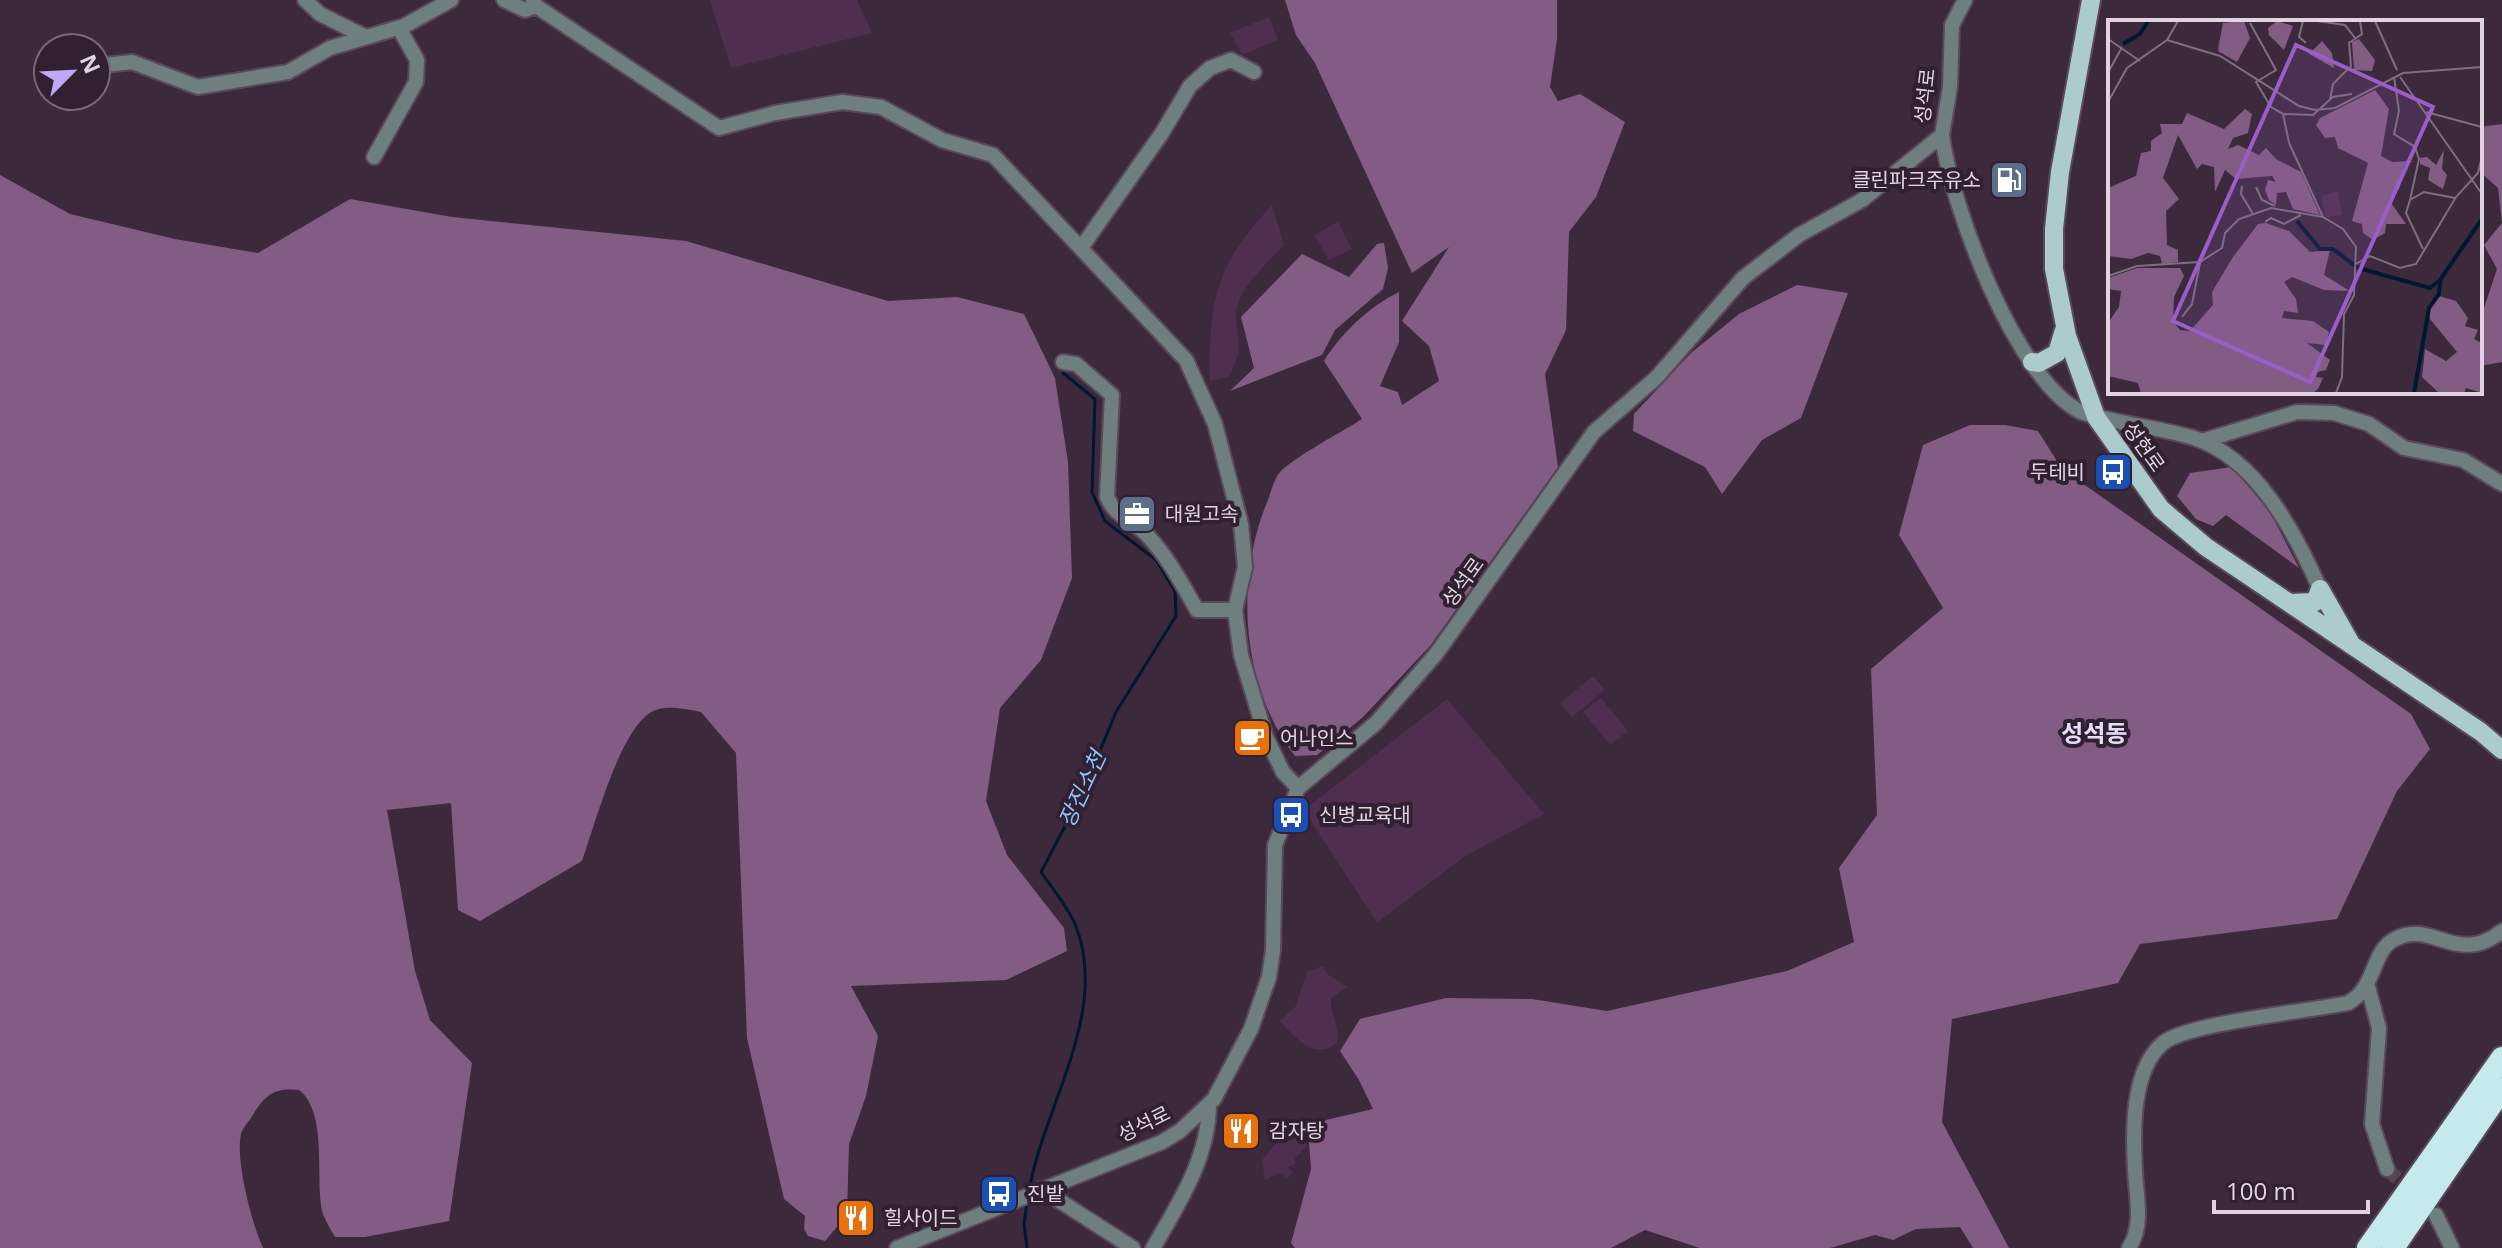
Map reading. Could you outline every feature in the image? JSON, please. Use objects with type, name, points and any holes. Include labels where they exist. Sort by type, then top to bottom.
[{"type":"highway","points":[[2368,1248],[2502,1058]]},
{"type":"highway","points":[[2393,1248],[2502,1089]]},
{"type":"main road","name":"성현로","points":[[2091,0],[2060,172],[2054,229],[2054,269],[2064,323],[2096,417],[2161,509],[2206,547],[2481,732],[2502,750]]},
{"type":"main road","points":[[2032,362],[2039,363],[2057,353],[2063,344],[2064,323]]},
{"type":"main road","points":[[2287,603],[2312,604],[2318,600],[2320,589]]},
{"type":"main road","points":[[2320,589],[2354,647]]},
{"type":"street","points":[[305,0],[320,14],[366,37]]},
{"type":"street","points":[[112,64],[132,62],[198,87],[288,72],[330,48],[399,28],[451,0]]},
{"type":"street","points":[[504,0],[525,10],[535,3],[719,128],[775,113],[842,102],[881,107],[942,140],[993,155],[1186,360],[1215,424],[1241,524],[1245,567],[1235,610],[1241,655],[1256,709],[1283,772],[1298,788]]},
{"type":"street","name":"성석로","points":[[897,1248],[1162,1142],[1180,1131],[1209,1104],[1251,1029],[1269,977],[1273,950],[1275,845],[1298,788],[1376,723],[1436,654],[1594,432],[1657,377],[1743,278],[1799,235],[1862,200],[1942,135],[1950,87],[1952,25],[1965,0]]},
{"type":"street","points":[[374,157],[416,82],[417,60],[399,28]]},
{"type":"street","points":[[1081,248],[1155,145],[1190,86],[1210,68],[1231,60],[1254,72]]},
{"type":"street","points":[[1942,135],[1946,171],[1958,212],[1975,253],[2032,362],[2073,408],[2096,417],[2202,441],[2223,450],[2251,475],[2302,552],[2320,589]]},
{"type":"street","points":[[1063,362],[1076,364],[1112,395],[1107,497],[1112,510],[1146,534],[1177,574],[1197,610],[1235,610]]},
{"type":"street","points":[[2202,441],[2297,412],[2334,413],[2369,424],[2404,448],[2463,460],[2502,484]]},
{"type":"street","points":[[2129,1248],[2137,1230],[2139,1212],[2133,1117],[2137,1094],[2155,1052],[2162,1044],[2192,1029],[2348,1003],[2368,987],[2385,947],[2397,937],[2431,937],[2463,947],[2488,940],[2502,931]]},
{"type":"street","points":[[2368,987],[2379,1028],[2372,1124],[2387,1169]]},
{"type":"street","points":[[1153,1248],[1189,1185],[1209,1128],[1209,1104]]},
{"type":"street","points":[[1039,1189],[1133,1248]]},
{"type":"street","points":[[2436,1215],[2452,1248]]},
{"type":"shaded area","points":[[710,0],[857,0],[872,33],[731,68]]},
{"type":"shaded area","points":[[1285,0],[1557,0],[1557,39],[1550,87],[1558,101],[1580,94],[1625,122],[1596,197],[1569,232],[1566,330],[1545,374],[1558,467],[1430,646],[1363,717],[1317,755],[1295,756],[1263,698],[1248,632],[1250,564],[1257,531],[1280,472],[1362,419],[1324,361],[1357,321],[1399,292],[1399,342],[1380,386],[1398,392],[1402,405],[1439,381],[1429,346],[1402,321],[1449,247],[1412,273],[1315,63],[1296,35]]},
{"type":"shaded area","points":[[1269,17],[1278,40],[1242,55],[1230,33]]},
{"type":"shaded area","points":[[2502,124],[2502,223],[2498,188],[2482,174],[2482,127]]},
{"type":"shaded area","points":[[0,175],[70,214],[175,239],[258,253],[350,199],[452,217],[686,241],[888,301],[957,297],[1024,314],[1055,378],[1068,462],[1072,578],[1041,660],[1000,708],[986,801],[1007,855],[1064,928],[1067,951],[1006,980],[851,986],[878,1036],[866,1096],[849,1144],[847,1215],[825,1241],[808,1236],[804,1229],[805,1216],[784,1199],[747,1038],[736,753],[701,712],[674,708],[660,709],[647,715],[626,742],[608,783],[582,861],[480,921],[458,910],[451,803],[387,810],[415,971],[430,1020],[472,1063],[449,1221],[365,1237],[335,1237],[323,1214],[314,1114],[299,1090],[290,1089],[276,1092],[265,1099],[241,1134],[242,1175],[263,1248],[0,1248]]},
{"type":"shaded area","points":[[1272,205],[1284,245],[1241,297],[1236,317],[1238,353],[1228,377],[1210,381],[1211,328],[1219,286],[1238,247]]},
{"type":"shaded area","points":[[1338,222],[1352,249],[1329,260],[1314,235]]},
{"type":"shaded area","points":[[2502,223],[2502,362],[2482,366],[2482,314],[2497,269],[2484,245]]},
{"type":"shaded area","points":[[1384,243],[1388,268],[1383,289],[1335,330],[1322,355],[1230,391],[1254,368],[1241,317],[1302,254],[1349,277],[1377,244]]},
{"type":"shaded area","points":[[1797,285],[1848,293],[1801,418],[1762,440],[1722,494],[1705,467],[1633,431],[1634,414],[1691,353],[1739,314]]},
{"type":"shaded area","points":[[1970,425],[2005,425],[2038,431],[2062,469],[2411,714],[2430,749],[2397,791],[2337,919],[2140,944],[2118,983],[1952,1019],[1942,1122],[2009,1248],[1973,1248],[1960,1227],[1916,1229],[1893,1240],[1875,1235],[1830,1248],[1700,1248],[1645,1230],[1611,1248],[1295,1248],[1291,1243],[1311,1169],[1309,1142],[1326,1120],[1373,1109],[1340,1051],[1360,1019],[1446,998],[1532,999],[1607,1011],[1787,971],[1854,942],[1839,868],[1877,815],[1871,669],[1943,608],[1899,535],[1923,445]]},
{"type":"shaded area","points":[[2232,467],[2270,512],[2299,568],[2226,515],[2213,526],[2196,519],[2177,496],[2190,473]]},
{"type":"shaded area","points":[[1593,676],[1605,690],[1572,717],[1560,703]]},
{"type":"shaded area","points":[[1601,698],[1628,731],[1610,745],[1583,712]]},
{"type":"shaded area","points":[[1447,699],[1544,814],[1465,856],[1377,923],[1304,810]]},
{"type":"shaded area","points":[[1323,966],[1327,974],[1347,987],[1331,998],[1337,1042],[1321,1050],[1306,1045],[1280,1021],[1296,1006],[1307,971]]},
{"type":"shaded area","points":[[1298,1130],[1306,1135],[1306,1147],[1295,1158],[1295,1164],[1287,1167],[1293,1172],[1288,1178],[1279,1173],[1265,1180],[1262,1160],[1283,1135]]},
{"type":"waterway","name":"장진소천","points":[[1029,1191],[1036,1159],[1071,1059],[1085,991],[1084,957],[1075,924],[1041,872],[1083,792],[1116,712],[1176,616],[1175,591],[1156,560],[1105,521],[1092,492],[1095,399],[1063,373]]},
{"type":"waterway","name":"장진소천","points":[[1027,1203],[1024,1224],[1027,1248]]},
{"type":"tunnel","points":[[2387,1169],[2415,1195]]},
{"type":"place","name":"클린파크주유소","points":[[2009,180]]},
{"type":"place","name":"두테비","points":[[2113,472]]},
{"type":"place","name":"대원고속","points":[[1137,514]]},
{"type":"place","name":"어나인스","points":[[1252,738]]},
{"type":"place","name":"신병교육대","points":[[1291,815]]},
{"type":"place","name":"감자탕","points":[[1241,1131]]},
{"type":"place","name":"진밭","points":[[999,1194]]},
{"type":"place","name":"힐사이드","points":[[856,1218]]},
{"type":"district","name":"성석동","points":[[2094,734]]}]
